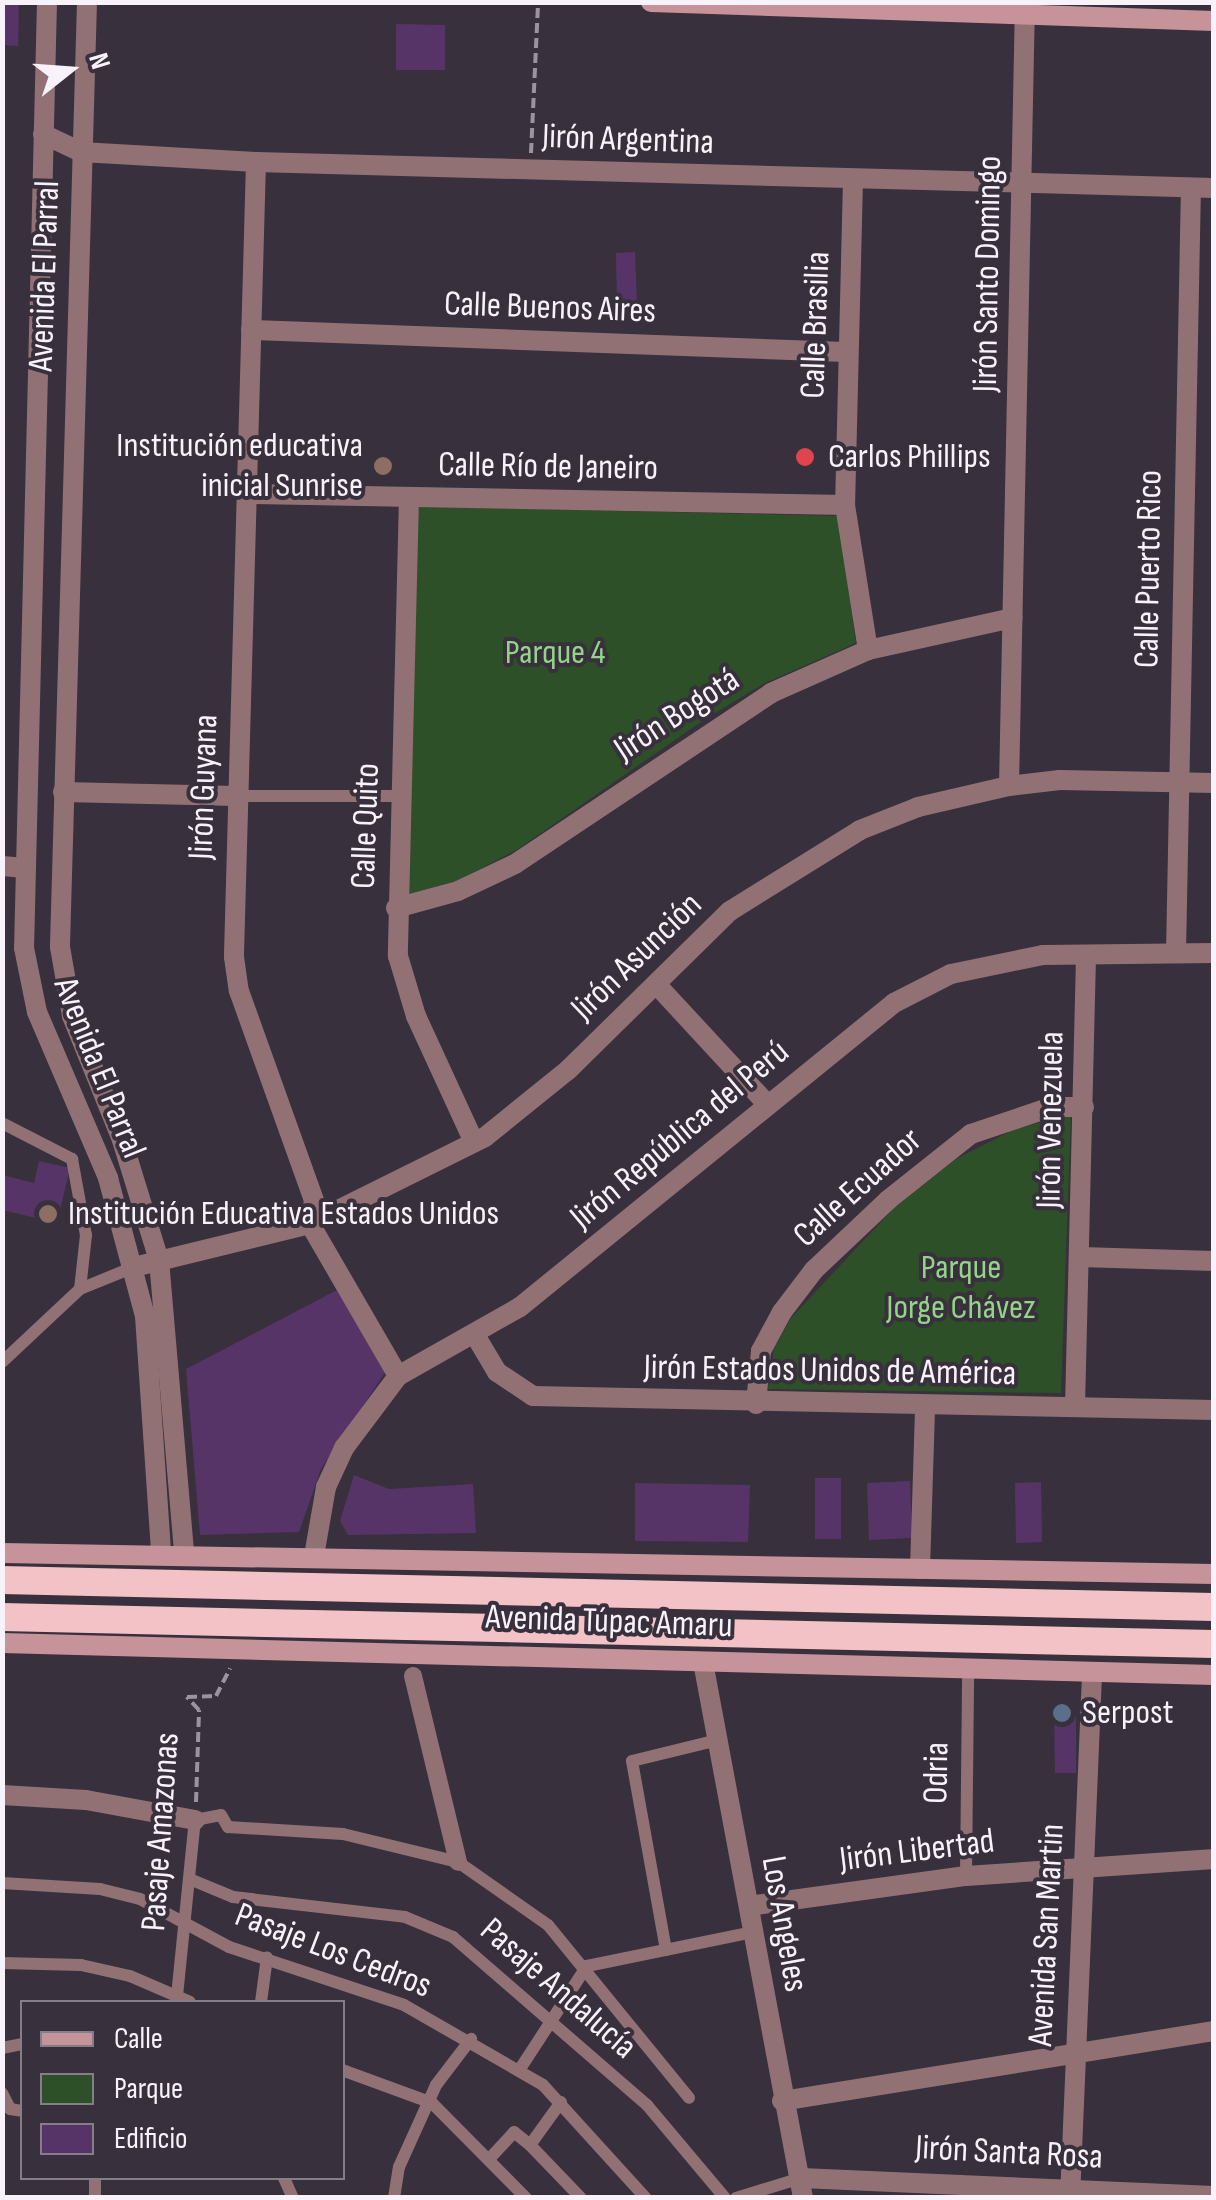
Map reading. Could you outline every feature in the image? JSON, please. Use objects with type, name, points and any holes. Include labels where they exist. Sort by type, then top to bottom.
[{"type":"highway","name":"Avenida Túpac Amaru","points":[[2,1580],[1214,1607]]},
{"type":"highway","name":"Avenida Túpac Amaru","points":[[2,1617],[1214,1644]]},
{"type":"main road","points":[[651,2],[1025,10],[1214,20]]},
{"type":"main road","name":"Avenida Túpac Amaru","points":[[2,1553],[1214,1574]]},
{"type":"main road","name":"Avenida Túpac Amaru","points":[[2,1643],[1092,1676],[1214,1675]]},
{"type":"street","name":"Avenida El Parral","points":[[47,2],[13,867],[36,1012],[108,1178],[145,1316],[161,1553]]},
{"type":"street","name":"Avenida El Parral","points":[[87,2],[63,792],[64,982],[160,1260],[184,1554]]},
{"type":"street","name":"Jirón Santo Domingo","points":[[1009,786],[1025,10]]},
{"type":"street","name":"Jirón Argentina","points":[[44,134],[81,152],[256,162],[1214,188]]},
{"type":"street","name":"Jirón Guyana","points":[[256,162],[249,494],[235,796],[239,991],[309,1184],[310,1224],[398,1376]]},
{"type":"street","name":"Calle Brasilia","points":[[853,180],[845,506],[868,650]]},
{"type":"street","name":"Calle Puerto Rico","points":[[1176,953],[1176,782],[1191,188]]},
{"type":"street","name":"Calle Buenos Aires","points":[[251,330],[846,352]]},
{"type":"street","name":"Calle Río de Janeiro","points":[[249,494],[845,506]]},
{"type":"street","name":"Calle Quito","points":[[409,497],[396,908],[398,956],[416,1016],[474,1142]]},
{"type":"street","name":"Jirón Bogotá","points":[[396,908],[458,891],[515,864],[710,729],[868,650],[1012,618]]},
{"type":"street","name":"Jirón Asunción","points":[[134,1268],[310,1224],[474,1142],[568,1070],[730,911],[799,864],[918,807],[1009,786],[1060,780],[1214,784]]},
{"type":"street","points":[[63,792],[235,796]]},
{"type":"street","name":"Jirón República del Perú","points":[[314,1556],[326,1488],[344,1448],[398,1376],[475,1335],[579,1263],[894,1003],[951,974],[1043,955],[1214,952]]},
{"type":"street","name":"Jirón Venezuela","points":[[1075,1407],[1086,955]]},
{"type":"street","points":[[656,984],[767,1104]]},
{"type":"street","name":"Calle Ecuador","points":[[756,1404],[761,1351],[782,1312],[814,1270],[916,1175],[972,1134],[1010,1118],[1084,1107]]},
{"type":"street","points":[[1080,1258],[1214,1261]]},
{"type":"street","name":"Jirón Estados Unidos de América","points":[[475,1335],[497,1372],[533,1396],[756,1404],[1214,1410]]},
{"type":"street","points":[[920,1568],[926,1406]]},
{"type":"street","name":"Los Angeles","points":[[703,1662],[782,2100],[802,2188]]},
{"type":"street","points":[[413,1676],[458,1862]]},
{"type":"street","name":"Avenida San Martin","points":[[1070,2193],[1092,1676]]},
{"type":"street","points":[[2,1795],[86,1800],[196,1820]]},
{"type":"street","name":"Jirón Libertad","points":[[749,1906],[966,1876],[1214,1858]]},
{"type":"street","points":[[782,2100],[1214,2031]]},
{"type":"street","name":"Jirón Santa Rosa","points":[[802,2188],[1214,2196]]},
{"type":"lane","points":[[235,796],[400,796]]},
{"type":"lane","points":[[2,1123],[72,1159],[86,1235],[80,1288]]},
{"type":"lane","points":[[2,1362],[80,1288],[134,1268]]},
{"type":"lane","name":"Odria","points":[[966,1876],[968,1671]]},
{"type":"lane","points":[[666,1950],[632,1761],[718,1740]]},
{"type":"lane","points":[[196,1820],[221,1815],[228,1827],[343,1834],[458,1862],[548,1925],[587,1966],[689,2098]]},
{"type":"lane","name":"Pasaje Amazonas","points":[[184,1999],[196,1820]]},
{"type":"lane","name":"Pasaje Andalucía","points":[[192,1880],[233,1897],[421,1924],[454,1938],[647,2105],[725,2198]]},
{"type":"lane","name":"Pasaje Los Cedros","points":[[2,1882],[100,1889],[140,1899],[229,1948],[267,1957],[404,2005],[470,2039],[561,2102],[646,2198]]},
{"type":"lane","points":[[520,2070],[552,2026],[587,1966],[753,1932]]},
{"type":"lane","points":[[261,2000],[267,1957]]},
{"type":"lane","points":[[2,1963],[35,1962],[130,1976],[184,1999]]},
{"type":"lane","points":[[394,2198],[400,2167],[432,2103],[436,2085],[470,2039]]},
{"type":"lane","points":[[345,2071],[432,2103],[491,2157],[526,2198]]},
{"type":"lane","points":[[2,2093],[16,2110]]},
{"type":"lane","points":[[530,2145],[561,2102]]},
{"type":"lane","points":[[491,2157],[514,2132],[581,2198]]},
{"type":"lane","points":[[736,2198],[802,2188]]},
{"type":"path","points":[[530,169],[538,2]]},
{"type":"path","name":"Pasaje Amazonas","points":[[196,1820],[200,1710],[187,1697],[216,1696],[236,1650]]},
{"type":"green space","name":"Parque 4","points":[[418,506],[838,516],[856,643],[765,683],[705,719],[518,849],[459,880],[406,895]]},
{"type":"green space","name":"Parque Jorge Chávez","points":[[1071,1114],[1061,1393],[768,1389],[774,1349],[791,1318],[894,1208],[956,1159],[1013,1130]]},
{"type":"building","points":[[2,2],[19,2],[18,46],[2,45]]},
{"type":"building","points":[[396,24],[445,25],[445,70],[396,70]]},
{"type":"building","points":[[635,252],[637,303],[617,303],[616,253]]},
{"type":"building","points":[[39,1161],[70,1168],[57,1223],[2,1210],[2,1175],[34,1183]]},
{"type":"building","points":[[337,1290],[386,1371],[321,1469],[299,1532],[200,1535],[186,1369]]},
{"type":"building","points":[[354,1475],[389,1489],[473,1484],[476,1533],[348,1535],[340,1521]]},
{"type":"building","points":[[815,1478],[841,1478],[841,1539],[815,1539]]},
{"type":"building","points":[[910,1481],[912,1538],[869,1540],[867,1483]]},
{"type":"building","points":[[1041,1482],[1042,1542],[1016,1543],[1015,1483]]},
{"type":"building","points":[[635,1483],[750,1485],[748,1542],[635,1541]]},
{"type":"building","points":[[1054,1705],[1067,1705],[1076,1716],[1076,1773],[1055,1773]]},
{"type":"place","name":"Carlos Phillips","points":[[805,457]]},
{"type":"place","name":"Institución educativa inicial Sunrise","points":[[383,466]]},
{"type":"place","name":"Institución Educativa Estados Unidos","points":[[48,1214]]},
{"type":"place","name":"Serpost","points":[[1062,1713]]}]
